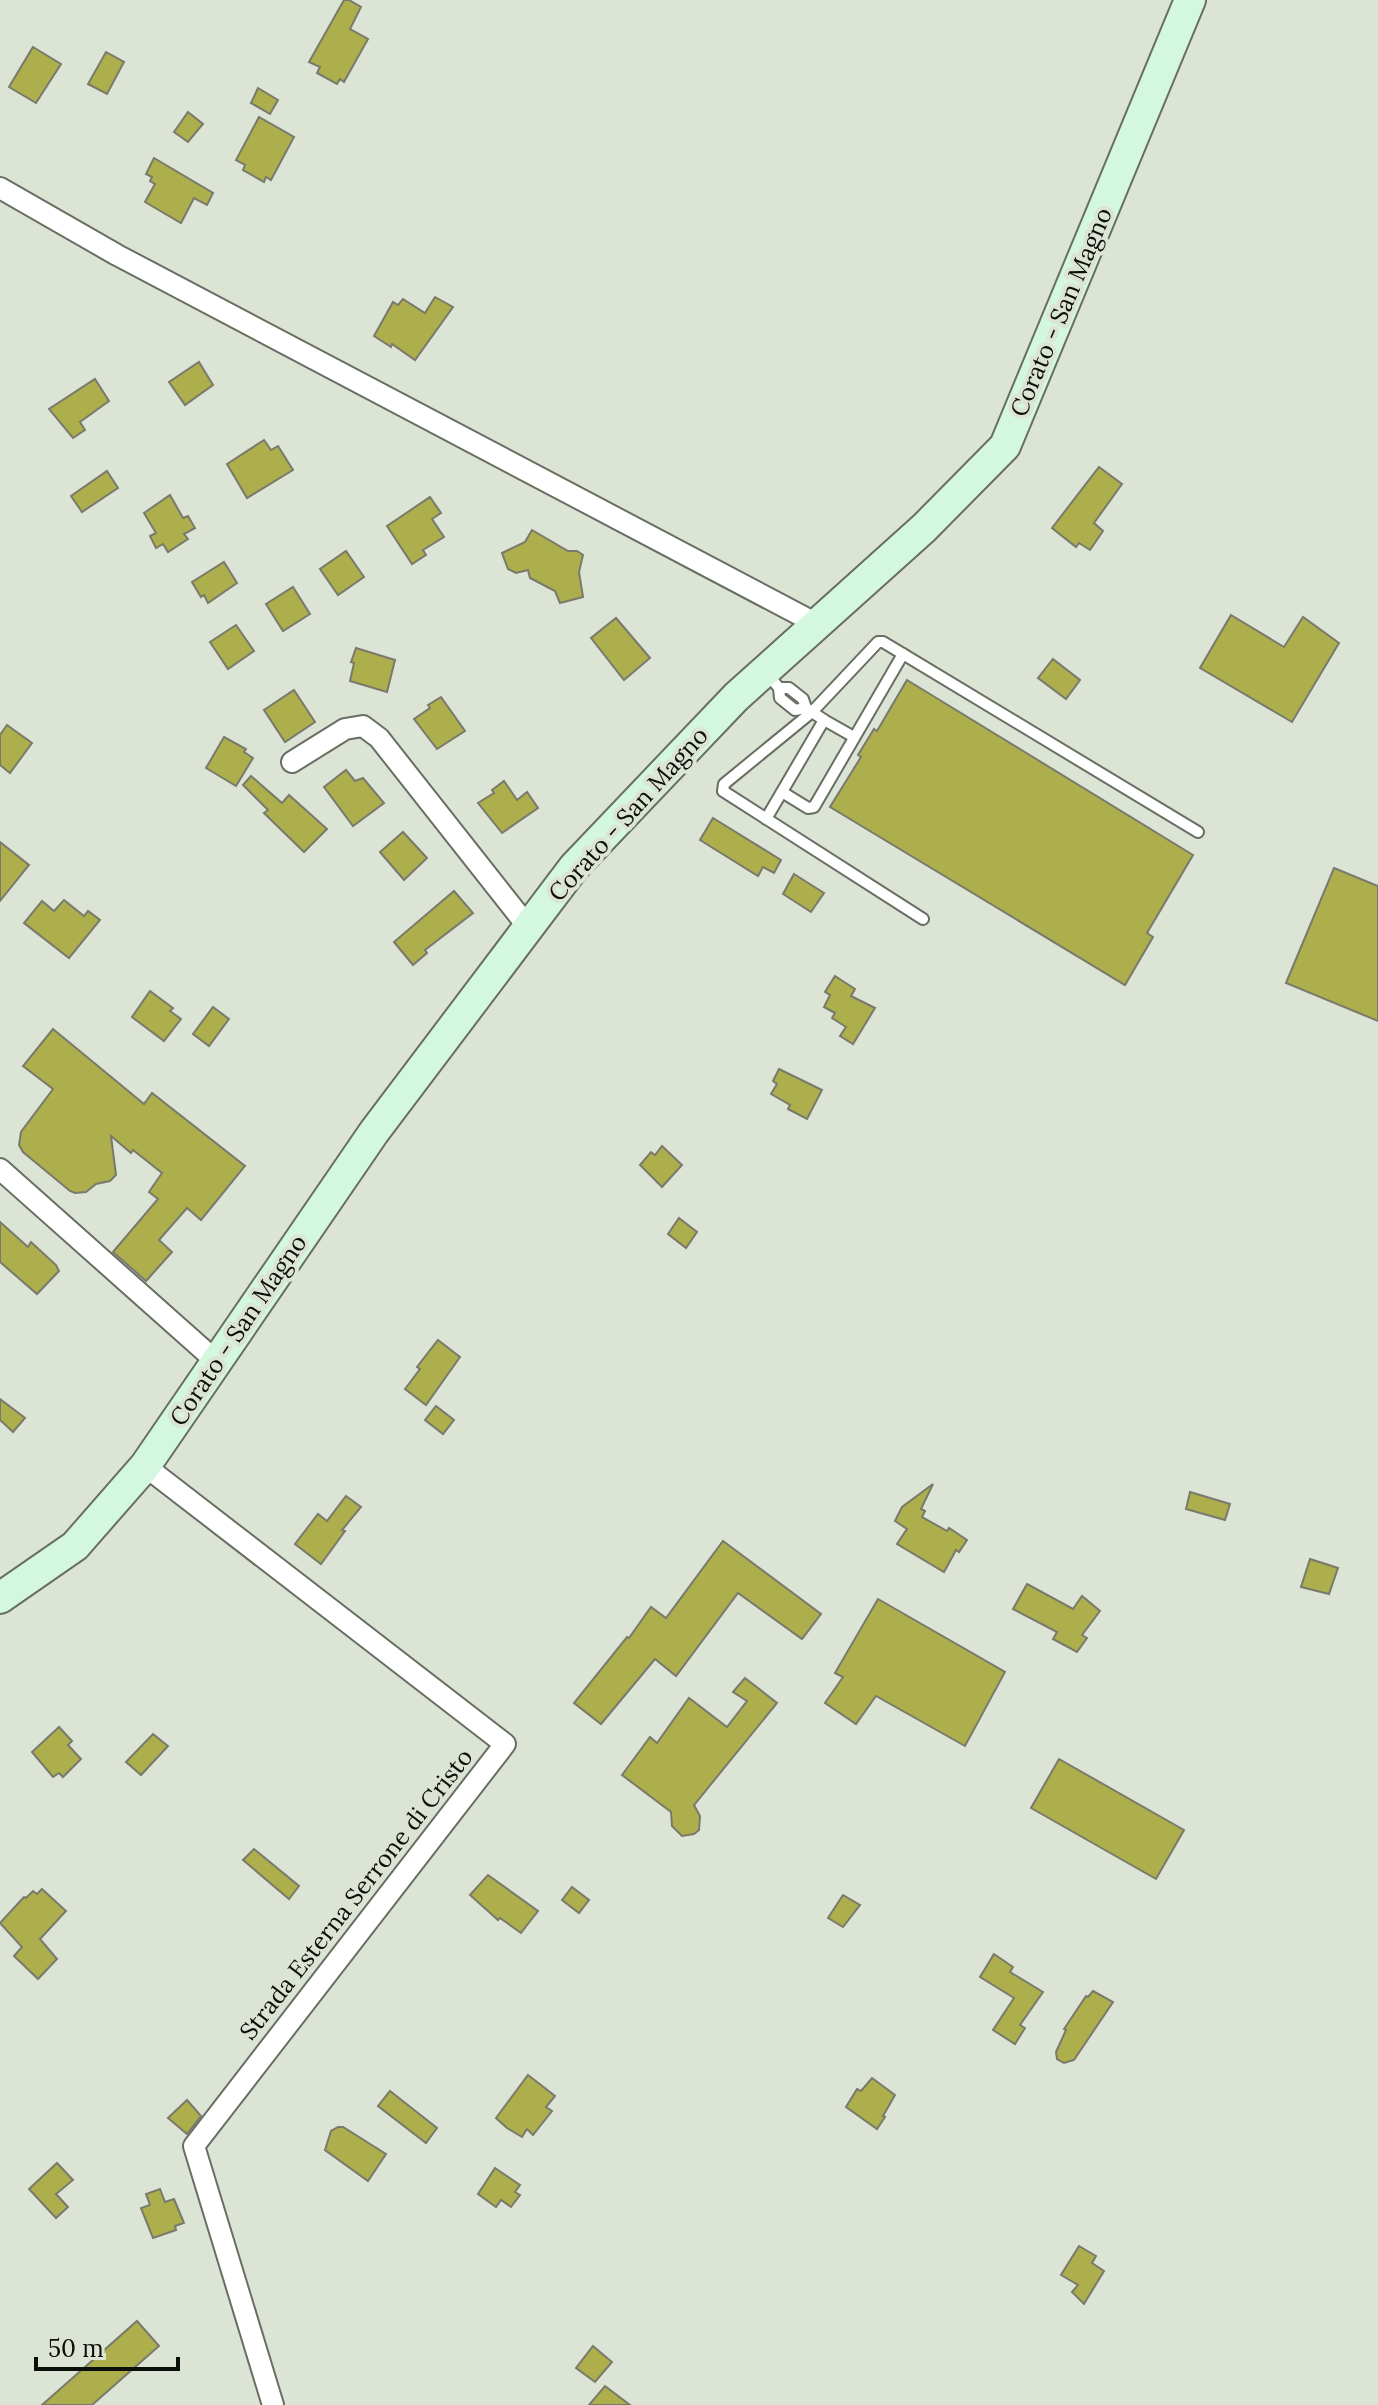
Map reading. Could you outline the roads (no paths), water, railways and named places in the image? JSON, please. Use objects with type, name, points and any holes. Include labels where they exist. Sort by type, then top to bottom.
[{"type":"main road","name":"Corato - San Magno","points":[[0,1598],[75,1546],[145,1466],[374,1132],[574,867],[736,697],[772,679],[817,624],[924,528],[1005,446],[1190,0]]},
{"type":"street","points":[[0,188],[117,255],[817,624]]},
{"type":"street","points":[[292,762],[345,729],[363,726],[379,738],[528,927]]},
{"type":"street","points":[[0,1169],[217,1362]]},
{"type":"street","name":"Strada Esterna Serrone di Cristo","points":[[145,1466],[505,1744],[194,2146],[273,2405]]},
{"type":"lane","points":[[923,919],[723,791],[724,784],[809,710],[878,642],[883,642],[1198,832]]},
{"type":"lane","points":[[782,792],[808,808],[814,807],[903,654]]},
{"type":"lane","points":[[772,679],[803,699],[809,710],[854,737]]},
{"type":"lane","points":[[766,819],[824,720]]}]
